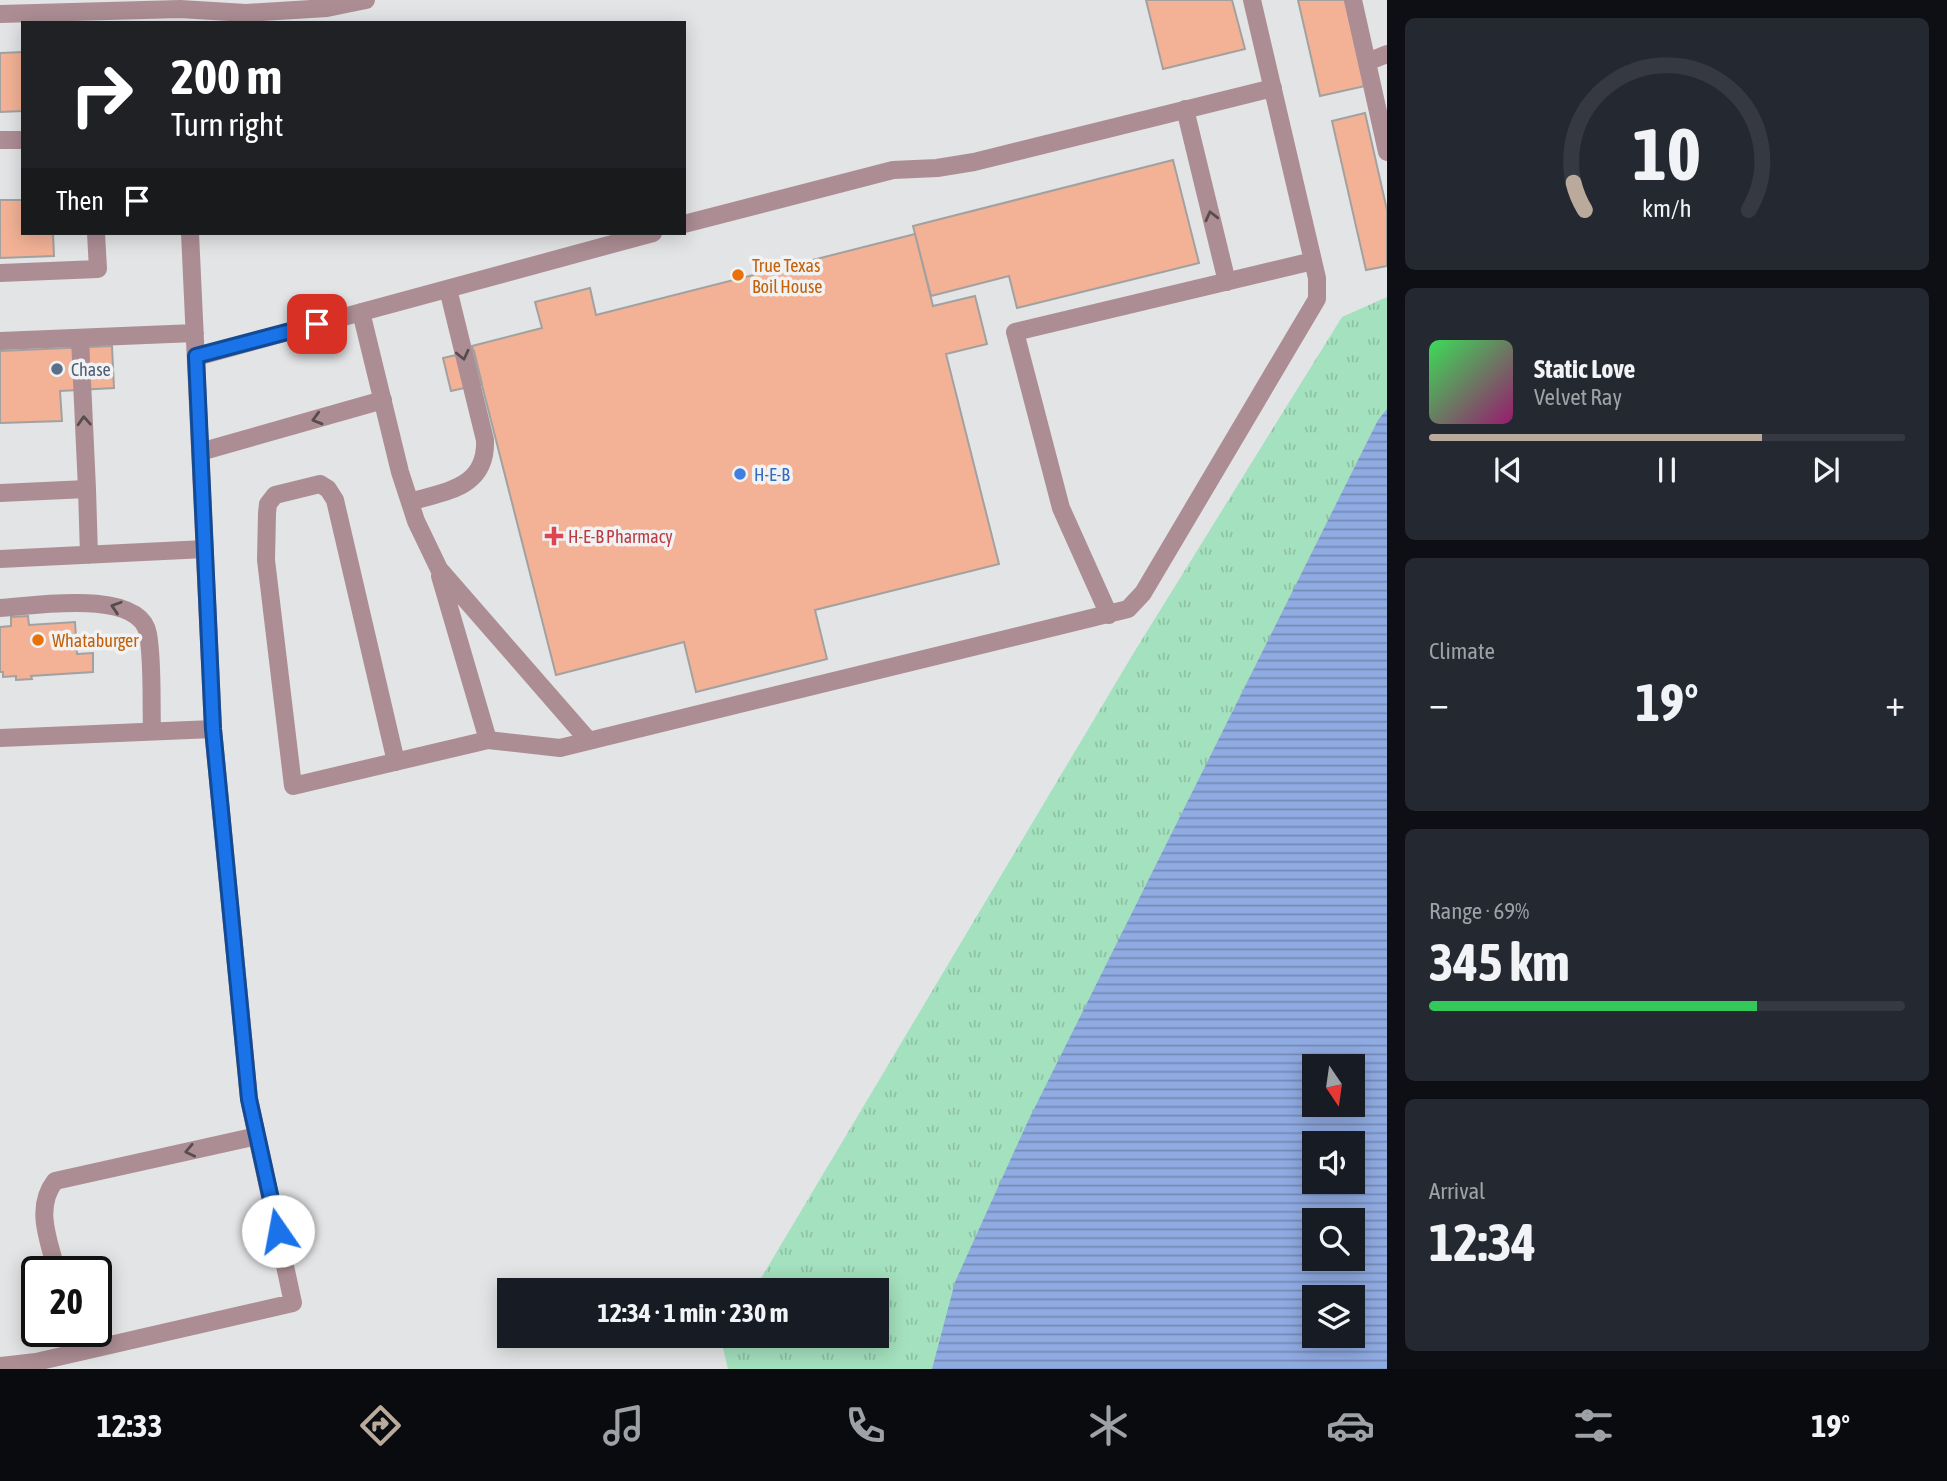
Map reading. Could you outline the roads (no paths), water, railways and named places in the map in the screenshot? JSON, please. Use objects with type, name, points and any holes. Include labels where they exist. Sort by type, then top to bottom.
[{"type":"lane","points":[[0,14],[180,10],[246,13],[327,8],[366,0]]},
{"type":"lane","points":[[396,762],[335,500],[328,489],[320,484],[275,495],[268,504],[266,560],[293,786],[396,762],[488,740],[560,748],[1128,609],[1143,593],[1317,299],[1317,278],[1252,0]]},
{"type":"lane","points":[[1357,2],[1387,152]]},
{"type":"lane","points":[[1367,62],[1387,54]]},
{"type":"lane","points":[[686,223],[893,170],[937,168],[974,162],[1273,88]]},
{"type":"lane","points":[[1185,109],[1227,282]]},
{"type":"lane","points":[[0,140],[21,139]]},
{"type":"lane","points":[[0,273],[98,269],[96,235]]},
{"type":"lane","points":[[0,1366],[36,1362],[293,1303],[249,1099],[213,729],[190,235]]},
{"type":"lane","points":[[196,356],[646,235]]},
{"type":"lane","points":[[1109,615],[1061,508],[1015,332],[1313,261]]},
{"type":"lane","points":[[410,502],[468,482],[482,466],[485,453],[485,440],[448,289]]},
{"type":"lane","points":[[361,312],[400,472],[416,521],[439,569],[488,740]]},
{"type":"lane","points":[[0,341],[195,333]]},
{"type":"lane","points":[[80,338],[89,555]]},
{"type":"lane","points":[[200,452],[383,400]]},
{"type":"lane","points":[[0,493],[86,489]]},
{"type":"lane","points":[[0,559],[205,549]]},
{"type":"lane","points":[[439,569],[589,741]]},
{"type":"lane","points":[[0,608],[100,603],[136,615],[148,631],[152,731]]},
{"type":"lane","points":[[0,738],[213,729]]},
{"type":"lane","points":[[53,1256],[43,1217],[46,1192],[55,1181],[257,1136]]},
{"type":"lane","points":[[76,1347],[78,1352]]},
{"type":"water","points":[[1387,409],[1387,1369],[932,1369],[955,1282],[1028,1121],[1378,420]]},
{"type":"place","name":"True Texas Boil House","points":[[738,275]]},
{"type":"place","name":"Chase","points":[[57,369]]},
{"type":"place","name":"H-E-B","points":[[740,474]]},
{"type":"place","name":"H-E-B Pharmacy","points":[[554,536]]},
{"type":"place","name":"Whataburger","points":[[38,640]]}]
